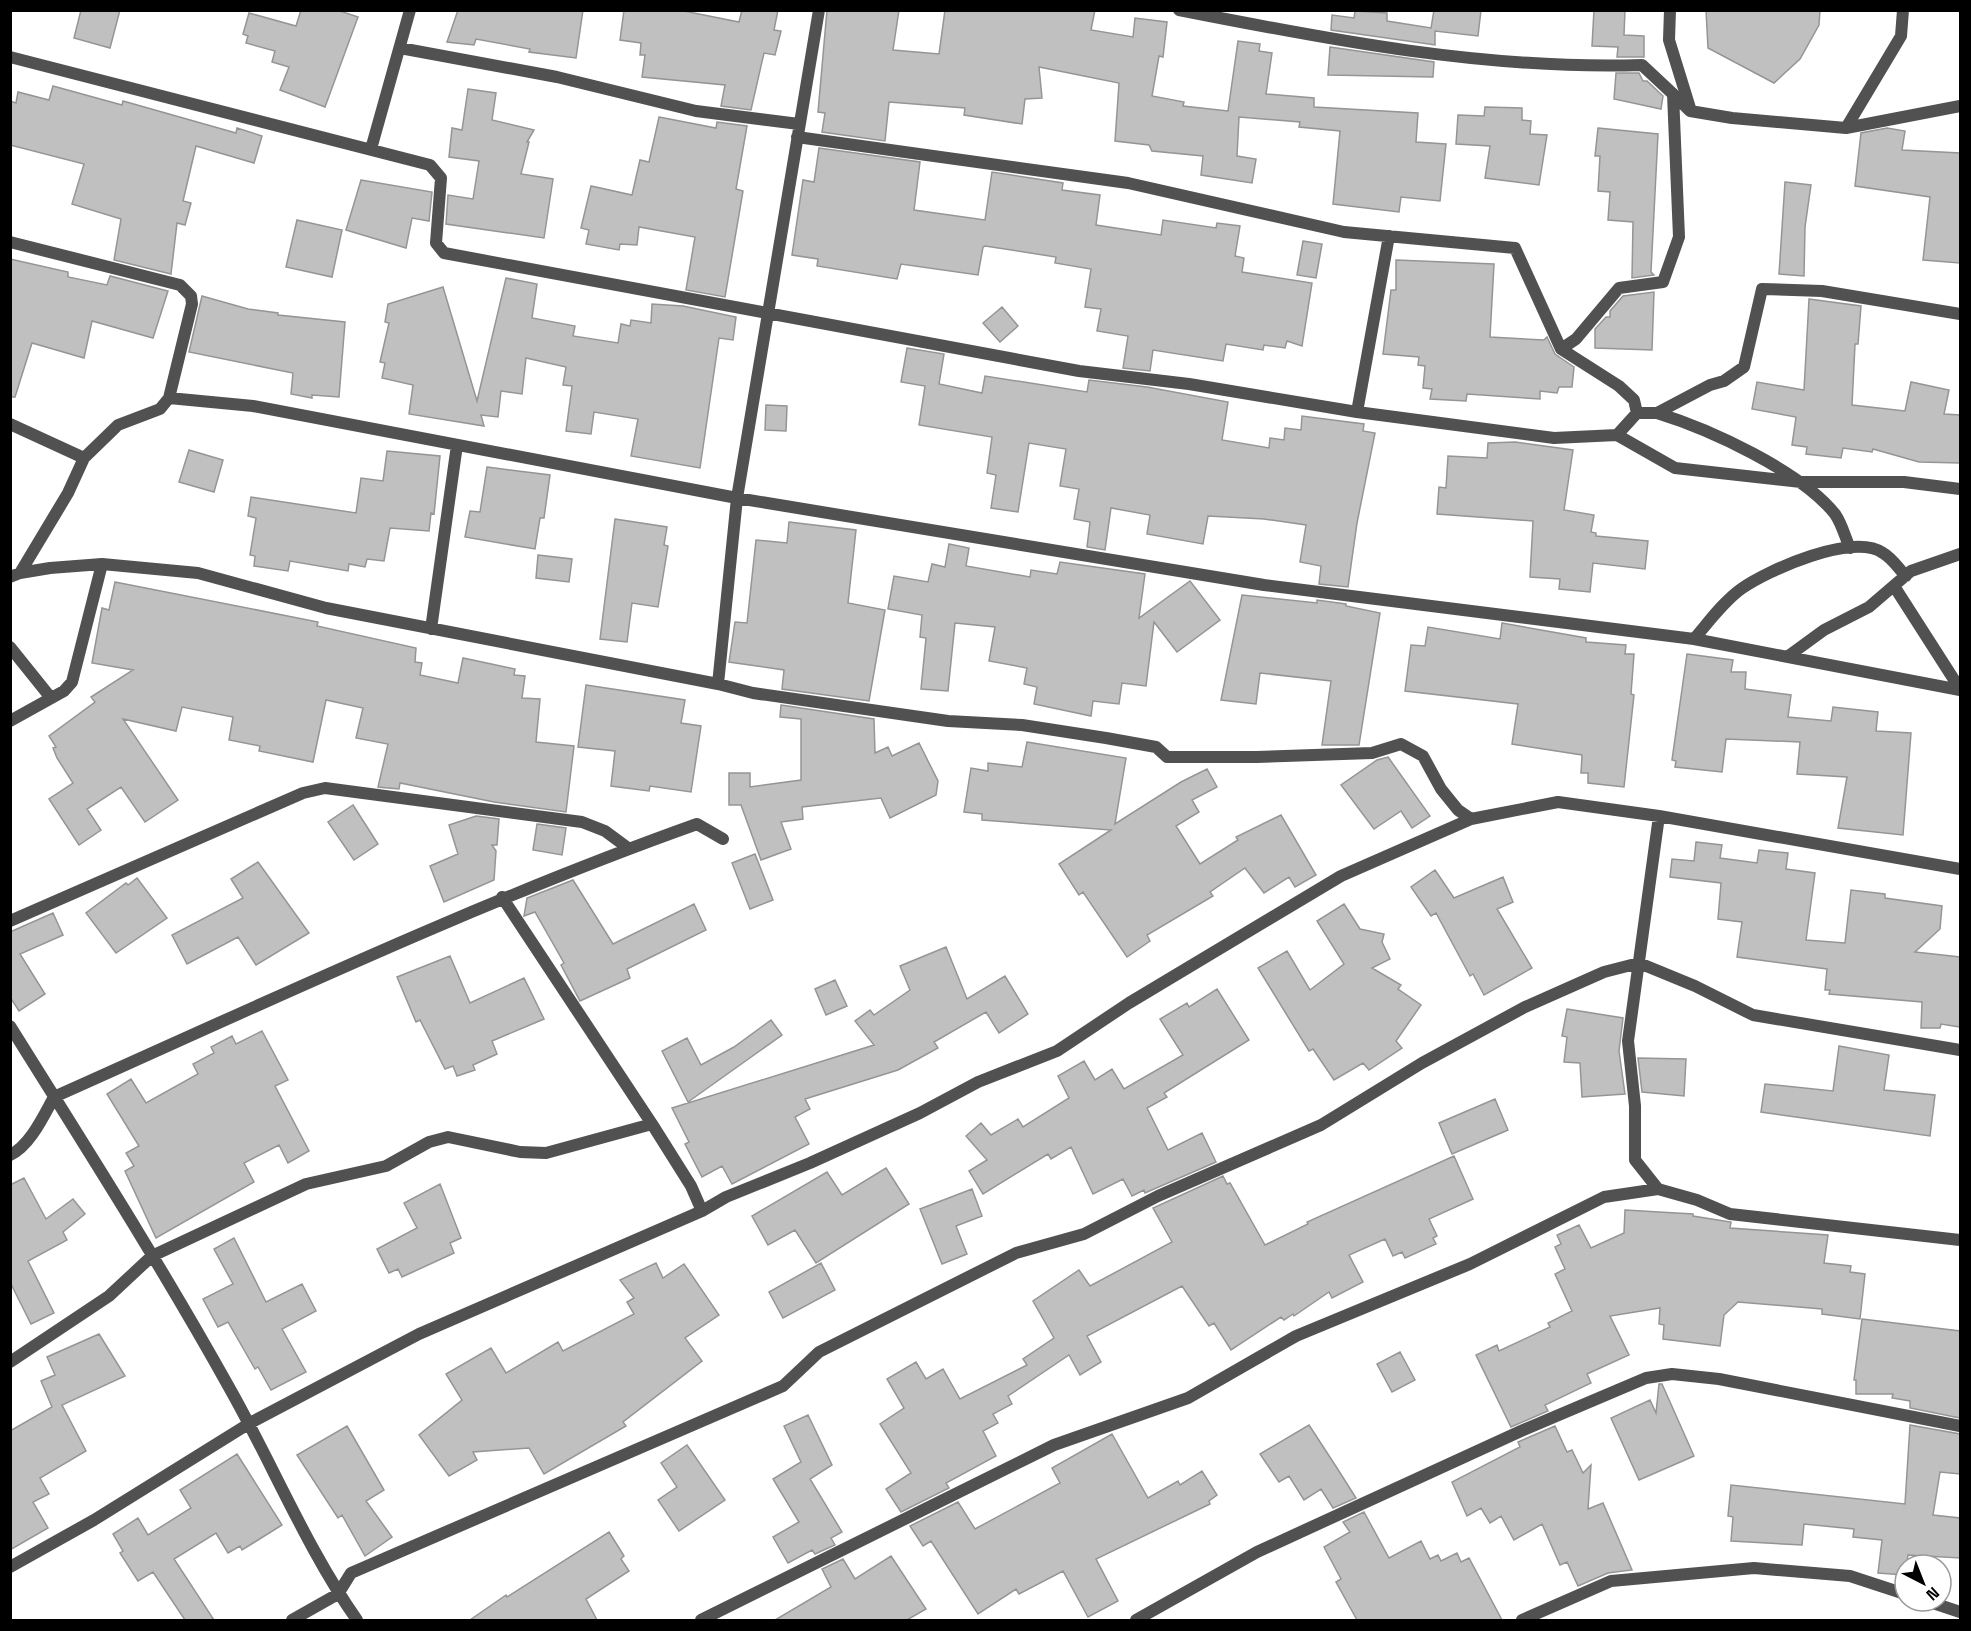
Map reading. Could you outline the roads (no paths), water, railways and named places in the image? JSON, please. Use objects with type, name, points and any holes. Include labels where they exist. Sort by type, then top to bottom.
[{"type":"street","points":[[371,149],[410,10]]},
{"type":"street","points":[[718,684],[737,498],[819,10]]},
{"type":"street","points":[[1179,10],[1294,33],[1473,59],[1569,66],[1642,65],[1690,111],[1732,118],[1846,128],[1960,106]]},
{"type":"street","points":[[1670,10],[1669,39],[1690,111]]},
{"type":"street","points":[[1846,128],[1901,36],[1903,10]]},
{"type":"street","points":[[400,48],[557,76],[696,111],[799,124]]},
{"type":"street","points":[[10,57],[430,165],[437,171],[442,188],[436,243],[444,253],[1078,371],[1189,384],[1357,412],[1554,438],[1617,435],[1675,468],[1801,482],[1904,482],[1960,489]]},
{"type":"street","points":[[1561,350],[1576,339],[1619,288],[1664,282],[1679,237],[1673,94]]},
{"type":"street","points":[[797,137],[1128,183],[1344,232],[1515,248],[1561,350],[1619,386],[1634,400],[1637,413]]},
{"type":"street","points":[[1357,412],[1389,236]]},
{"type":"street","points":[[10,242],[180,285],[191,296],[192,304],[169,398],[160,409],[118,425],[84,458],[68,493],[15,575]]},
{"type":"street","points":[[1657,412],[1710,385],[1724,381],[1744,367],[1762,289],[1822,291],[1960,314]]},
{"type":"street","points":[[169,398],[253,406],[737,498],[1264,585],[1694,639],[1960,690]]},
{"type":"street","points":[[1617,435],[1637,413],[1657,412],[1700,426],[1801,482],[1821,498],[1837,517],[1850,548]]},
{"type":"street","points":[[10,424],[84,458]]},
{"type":"street","points":[[431,629],[457,445]]},
{"type":"street","points":[[1694,639],[1740,590],[1765,575],[1804,559],[1861,546],[1883,552],[1906,576]]},
{"type":"street","points":[[1787,657],[1824,630],[1869,607],[1906,576],[1941,559],[1960,554]]},
{"type":"street","points":[[15,575],[102,564],[198,573],[326,608],[718,684],[753,693],[948,721],[1022,725],[1156,747],[1167,757],[1257,758],[1372,753],[1401,744],[1423,756],[1441,789],[1458,810],[1471,819]]},
{"type":"street","points":[[10,721],[64,691],[76,674],[102,564]]},
{"type":"street","points":[[1894,586],[1960,690]]},
{"type":"street","points":[[10,647],[51,699]]},
{"type":"street","points":[[10,921],[303,793],[324,788],[582,822],[605,831],[628,848]]},
{"type":"street","points":[[10,1567],[94,1520],[250,1423],[419,1334],[702,1211],[726,1197],[810,1163],[920,1113],[978,1082],[1057,1051],[1129,1003],[1341,876],[1471,819],[1558,802],[1659,816],[1960,869]]},
{"type":"street","points":[[1658,1189],[1635,1160],[1635,1106],[1628,1041],[1659,816]]},
{"type":"street","points":[[10,1155],[17,1152],[38,1124],[54,1096],[502,897],[697,824],[723,839]]},
{"type":"street","points":[[502,897],[652,1124],[691,1186],[702,1211]]},
{"type":"street","points":[[292,1620],[338,1594],[351,1573],[783,1386],[819,1352],[1016,1253],[1084,1234],[1158,1196],[1321,1125],[1422,1063],[1526,1007],[1604,972],[1639,963],[1695,986],[1753,1015],[1960,1050]]},
{"type":"street","points":[[10,1026],[152,1256],[250,1423],[338,1594],[357,1620]]},
{"type":"street","points":[[10,1362],[110,1296],[152,1256],[306,1184],[386,1166],[429,1142],[448,1137],[520,1152],[546,1153],[652,1124]]},
{"type":"street","points":[[701,1620],[1054,1445],[1188,1398],[1296,1336],[1470,1264],[1604,1197],[1658,1189],[1697,1200],[1730,1214],[1960,1240]]},
{"type":"street","points":[[1136,1620],[1257,1552],[1521,1431],[1646,1378],[1672,1374],[1719,1379],[1960,1426]]},
{"type":"street","points":[[1522,1620],[1611,1581],[1754,1568],[1850,1576],[1893,1590]]},
{"type":"street","points":[[1953,1620],[1960,1613]]}]
